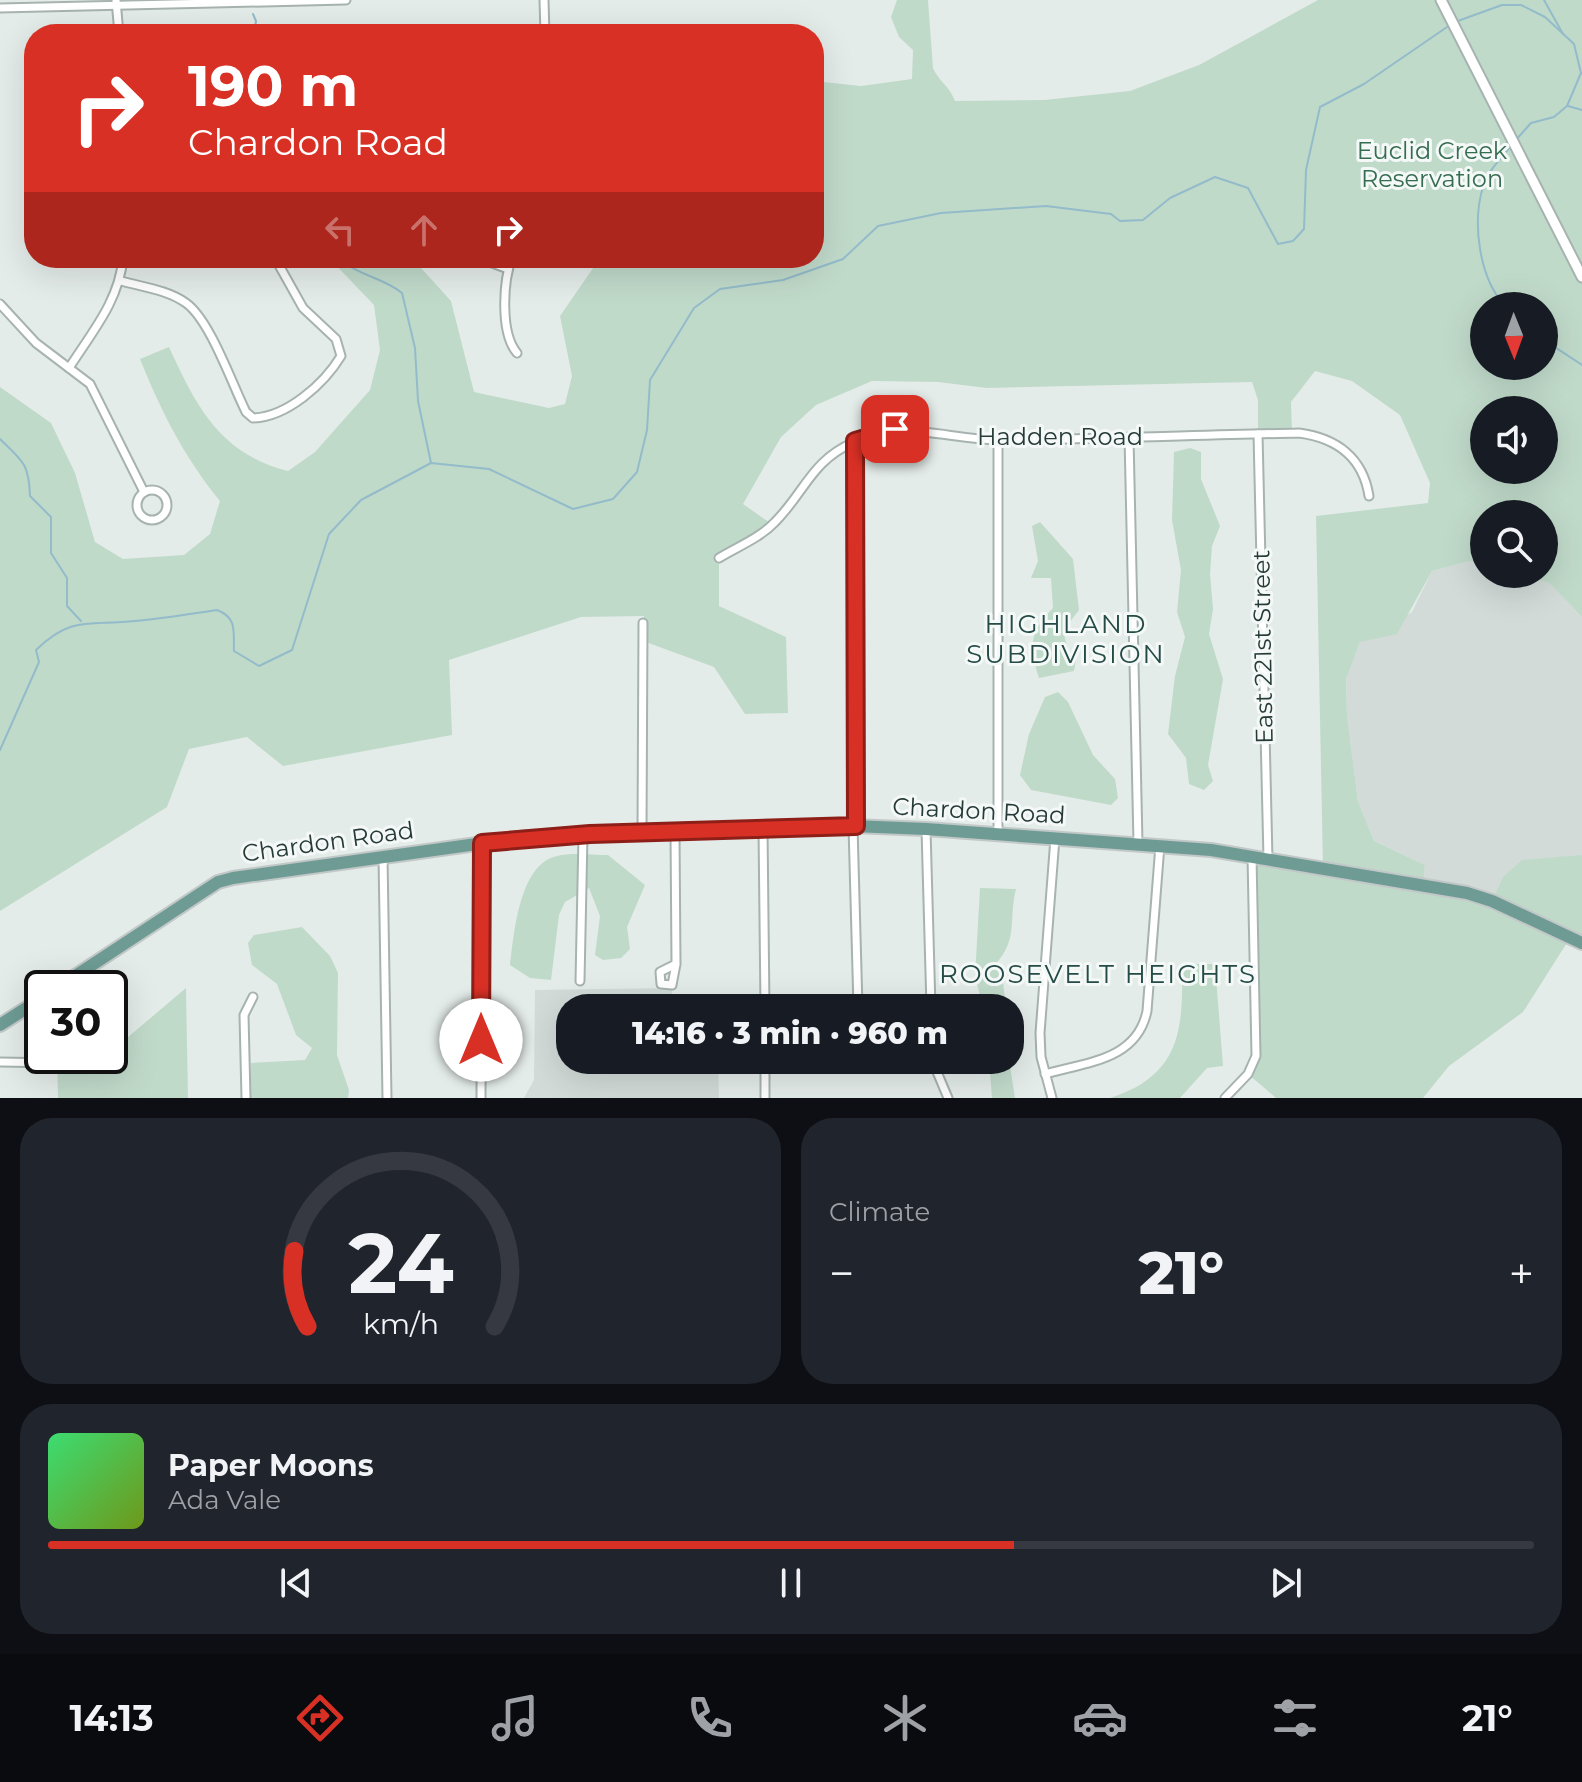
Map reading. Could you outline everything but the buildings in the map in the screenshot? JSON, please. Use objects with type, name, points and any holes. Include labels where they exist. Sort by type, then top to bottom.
[{"type":"main road","name":"Chardon Road","points":[[84,970],[218,882],[482,843],[583,834],[854,826],[1138,843],[1252,856],[1479,896],[1582,943]]},
{"type":"main road","points":[[0,1025],[24,1010]]},
{"type":"street","points":[[0,8],[346,0]]},
{"type":"street","points":[[544,0],[545,24]]},
{"type":"street","points":[[1441,0],[1582,277]]},
{"type":"street","points":[[117,3],[118,24]]},
{"type":"street","points":[[69,368],[103,317],[121,281],[122,268]]},
{"type":"street","points":[[121,281],[172,295],[189,305],[200,319],[246,412],[253,418],[262,418],[305,397],[341,356],[336,339],[303,308],[281,268]]},
{"type":"street","points":[[508,269],[508,337],[517,353]]},
{"type":"street","points":[[0,304],[36,343],[90,384],[144,492]]},
{"type":"street","name":"Hadden Road","points":[[719,558],[773,525],[815,467],[855,441],[876,433],[922,429],[998,440],[1299,433],[1335,443],[1359,466],[1369,496]]},
{"type":"street","name":"East 221st Street","points":[[1258,434],[1268,859]]},
{"type":"street","points":[[1129,437],[1138,843]]},
{"type":"street","points":[[998,440],[998,833]]},
{"type":"street","points":[[855,441],[854,826],[858,994]]},
{"type":"street","points":[[155,491],[164,497],[167,508],[157,519],[146,520],[138,512],[137,501],[144,492],[155,491]]},
{"type":"street","points":[[642,832],[643,623]]},
{"type":"street","points":[[763,829],[765,994]]},
{"type":"street","points":[[926,829],[931,994]]},
{"type":"street","points":[[675,831],[676,964]]},
{"type":"street","points":[[580,981],[583,834]]},
{"type":"street","points":[[1052,1098],[1045,1074],[1040,1033],[1056,837]]},
{"type":"street","points":[[481,1098],[482,843]]},
{"type":"street","points":[[1045,1074],[1116,1054],[1133,1043],[1140,1033],[1147,1011],[1160,845]]},
{"type":"street","points":[[1225,1098],[1248,1074],[1256,1056],[1252,856]]},
{"type":"street","points":[[383,857],[387,1098]]},
{"type":"street","points":[[246,1098],[244,1015],[253,997]]},
{"type":"street","points":[[0,1062],[24,1062]]},
{"type":"street","points":[[765,1074],[765,1098]]},
{"type":"street","points":[[938,1074],[948,1098]]},
{"type":"shaded area","points":[[1470,561],[1470,588],[1554,588],[1582,617],[1582,855],[1492,901],[1423,888],[1425,865],[1374,841],[1358,801],[1347,716],[1346,678],[1360,642],[1412,612],[1432,571]]},
{"type":"shaded area","points":[[672,988],[672,994],[556,994],[556,1074],[718,1074],[719,1098],[524,1098],[534,1080],[535,990]]},
{"type":"green space","name":"Euclid Creek Reservation","points":[[897,0],[928,0],[933,68],[955,101],[1044,100],[1130,91],[1199,65],[1318,0],[1582,0],[1582,617],[1554,588],[1558,588],[1558,500],[1470,500],[1470,561],[1432,571],[1397,634],[1360,642],[1346,679],[1347,716],[1358,801],[1374,841],[1425,865],[1423,888],[1492,901],[1503,877],[1522,860],[1582,855],[1582,943],[1570,938],[1523,1012],[1449,1066],[1423,1098],[1276,1098],[1248,1074],[1253,1065],[1252,856],[1323,869],[1316,516],[1428,503],[1430,483],[1400,415],[1352,381],[1315,371],[1291,402],[1292,433],[1258,434],[1258,400],[1252,382],[987,388],[938,382],[872,381],[816,405],[781,437],[743,504],[773,525],[719,558],[719,606],[786,637],[788,713],[745,714],[714,667],[643,641],[644,616],[581,617],[449,660],[452,735],[283,766],[247,737],[189,749],[167,807],[0,911],[0,387],[51,423],[75,473],[95,542],[123,559],[184,555],[210,534],[220,501],[174,433],[140,359],[169,347],[189,389],[213,425],[245,453],[288,471],[315,452],[370,390],[380,350],[374,305],[339,268],[421,268],[451,301],[474,392],[549,408],[565,404],[572,376],[560,316],[593,268],[824,268],[824,82],[861,86],[912,79],[913,50],[899,37],[891,17]]},
{"type":"green space","points":[[1190,448],[1201,452],[1201,479],[1220,526],[1212,546],[1210,574],[1213,609],[1209,634],[1223,679],[1208,765],[1213,781],[1204,790],[1189,784],[1186,758],[1168,734],[1175,676],[1185,637],[1177,612],[1181,570],[1172,520],[1174,452]]},
{"type":"green space","points":[[1040,522],[1073,559],[1079,610],[1063,631],[1069,654],[1076,660],[1074,671],[1039,678],[1033,640],[1039,625],[1053,608],[1051,578],[1031,578],[1038,561],[1032,526]]},
{"type":"green space","points":[[1058,692],[1068,702],[1093,755],[1115,779],[1118,798],[1111,805],[1031,790],[1020,775],[1029,734],[1045,697]]},
{"type":"green space","points":[[608,855],[645,885],[627,927],[630,949],[621,958],[603,960],[595,955],[600,916],[589,888],[565,902],[559,915],[551,980],[530,978],[510,965],[521,902],[534,872],[544,862],[557,856]]},
{"type":"green space","points":[[980,888],[1016,889],[1010,938],[995,965],[1004,994],[980,994],[975,976]]},
{"type":"green space","points":[[302,927],[330,956],[338,973],[337,1055],[349,1090],[348,1098],[250,1098],[251,1063],[305,1060],[312,1048],[296,1035],[277,984],[252,965],[248,943],[254,935]]},
{"type":"green space","points":[[1182,964],[1215,964],[1223,1066],[1207,1068],[1180,1098],[1110,1098],[1134,1088],[1165,1062],[1179,1028]]},
{"type":"green space","points":[[186,988],[188,1098],[58,1098],[57,1074],[128,1074],[128,1037]]},
{"type":"green space","points":[[990,1074],[1011,1074],[1015,1098],[992,1098]]},
{"type":"waterway","points":[[1544,0],[1563,34]]},
{"type":"waterway","points":[[1455,22],[1502,5],[1521,5],[1545,17],[1574,44],[1581,73],[1567,106],[1554,117],[1531,123],[1515,141]]},
{"type":"waterway","points":[[253,14],[256,24]]},
{"type":"waterway","points":[[824,266],[843,259],[878,226],[941,213],[1046,206],[1111,214],[1120,221],[1143,220],[1170,198],[1215,177],[1248,188],[1278,244],[1293,241],[1304,229],[1306,170],[1320,107],[1364,84],[1450,25]]},
{"type":"waterway","points":[[1568,106],[1582,110]]},
{"type":"waterway","points":[[1495,292],[1480,250],[1478,217],[1485,181],[1511,146]]},
{"type":"waterway","points":[[353,268],[402,293],[415,348],[418,401],[431,463]]},
{"type":"waterway","points":[[0,750],[39,662],[36,650],[60,631],[71,627],[217,610],[231,621],[234,651],[259,666],[292,650],[329,534],[361,500],[431,463],[489,469],[573,509],[613,499],[637,472],[647,430],[650,380],[694,308],[720,289],[783,280],[817,268]]},
{"type":"waterway","points":[[1558,349],[1582,365]]},
{"type":"waterway","points":[[0,439],[23,464],[30,496],[51,517],[51,553],[67,578],[67,606],[81,621]]},
{"type":"district","name":"HIGHLAND SUBDIVISION","points":[[1066,639]]},
{"type":"district","name":"ROOSEVELT HEIGHTS","points":[[1098,974]]},
{"type":"route","points":[[481,1040],[482,843],[590,834],[856,826],[855,441],[895,429]]}]
